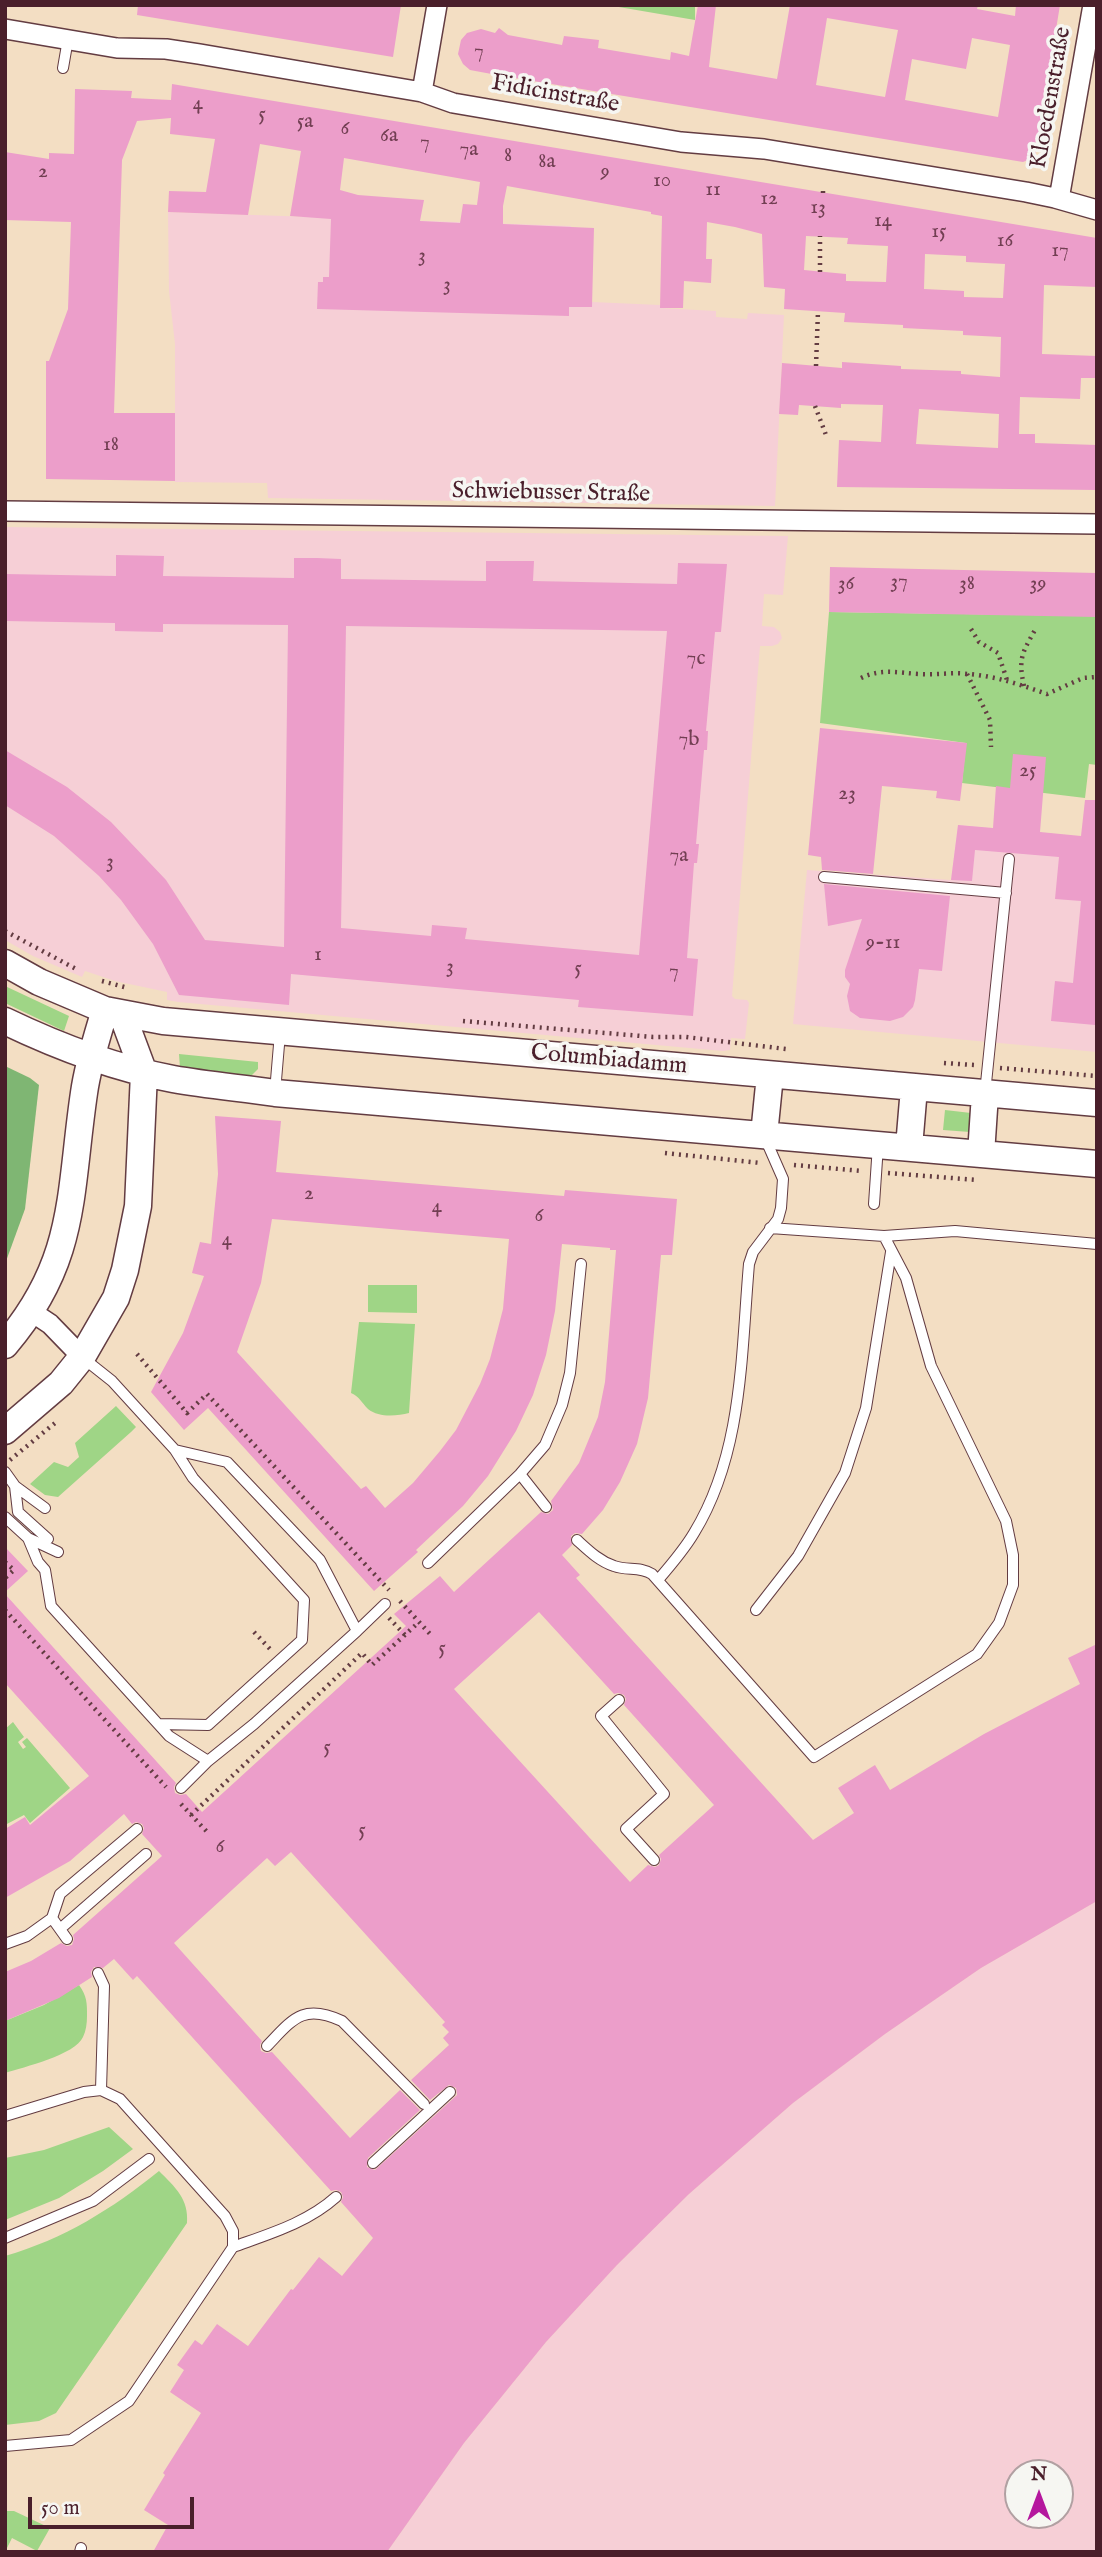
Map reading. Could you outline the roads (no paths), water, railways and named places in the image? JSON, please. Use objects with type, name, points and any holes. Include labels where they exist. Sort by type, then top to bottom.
[{"type":"main road","name":"Columbiadamm","points":[[5,963],[39,982],[113,1012],[163,1021],[1097,1103]]},
{"type":"main road","points":[[5,1345],[32,1312],[53,1270],[65,1235],[73,1190],[83,1094],[91,1057],[113,1012]]},
{"type":"main road","points":[[5,1431],[61,1383],[82,1357],[116,1298],[125,1270],[138,1206],[144,1073],[113,1012]]},
{"type":"main road","points":[[5,1021],[91,1057],[144,1073],[275,1093],[1097,1164]]},
{"type":"main road","points":[[764,1135],[770,1075]]},
{"type":"main road","points":[[909,1147],[914,1088]]},
{"type":"main road","points":[[981,1154],[985,1094]]},
{"type":"street","points":[[422,92],[437,5]]},
{"type":"street","name":"Kloedenstraße","points":[[1059,199],[1093,5]]},
{"type":"street","name":"Fidicinstraße","points":[[5,29],[117,48],[166,49],[199,54],[422,92],[453,103],[681,142],[764,149],[1059,199],[1097,210]]},
{"type":"street","name":"Schwiebusser Straße","points":[[5,511],[1097,524]]},
{"type":"street","points":[[32,1312],[50,1324],[82,1357]]},
{"type":"lane","points":[[63,68],[68,39]]},
{"type":"lane","points":[[985,1094],[1009,859]]},
{"type":"lane","points":[[824,877],[1006,893]]},
{"type":"lane","points":[[275,1093],[280,1033]]},
{"type":"lane","points":[[659,1580],[694,1533],[709,1506],[721,1474],[733,1426],[750,1264],[753,1252],[778,1219],[781,1208],[783,1179],[764,1135]]},
{"type":"lane","points":[[874,1204],[878,1145]]},
{"type":"lane","points":[[770,1228],[884,1236],[955,1231],[1097,1244]]},
{"type":"lane","points":[[577,1540],[597,1558],[613,1566],[646,1570],[659,1580],[814,1757],[977,1654],[999,1623],[1013,1585],[1013,1555],[1006,1521],[931,1366],[906,1278],[884,1236]]},
{"type":"lane","points":[[756,1610],[798,1556],[845,1473],[866,1408],[891,1252]]},
{"type":"lane","points":[[428,1563],[520,1474],[545,1445],[562,1405],[574,1346],[581,1264]]},
{"type":"lane","points":[[82,1357],[112,1381],[175,1450],[193,1478],[304,1601],[302,1640],[208,1725],[159,1724]]},
{"type":"lane","points":[[175,1450],[227,1462],[320,1560],[356,1631]]},
{"type":"lane","points":[[5,1472],[15,1486],[45,1508]]},
{"type":"lane","points":[[520,1474],[546,1507]]},
{"type":"lane","points":[[15,1486],[18,1512],[48,1539]]},
{"type":"lane","points":[[5,1517],[28,1538],[58,1552]]},
{"type":"lane","points":[[28,1538],[38,1562],[45,1570],[51,1606],[169,1736],[208,1761]]},
{"type":"lane","points":[[177,1794],[208,1761],[263,1716],[385,1604]]},
{"type":"lane","points":[[619,1700],[601,1716],[664,1794],[626,1829],[654,1860]]},
{"type":"lane","points":[[5,1944],[27,1936],[52,1918],[60,1895],[137,1829]]},
{"type":"lane","points":[[60,1929],[146,1854]]},
{"type":"lane","points":[[52,1918],[67,1939]]},
{"type":"lane","points":[[98,1973],[104,1986],[101,2090]]},
{"type":"lane","points":[[267,2046],[297,2016],[325,2013],[342,2021],[424,2104]]},
{"type":"lane","points":[[5,2116],[84,2092],[101,2090],[120,2099],[225,2216],[233,2231],[233,2247],[129,2400],[71,2440],[5,2446]]},
{"type":"lane","points":[[373,2162],[450,2092]]},
{"type":"lane","points":[[5,2238],[93,2201],[149,2159]]},
{"type":"lane","points":[[233,2247],[320,2211],[336,2197]]}]
